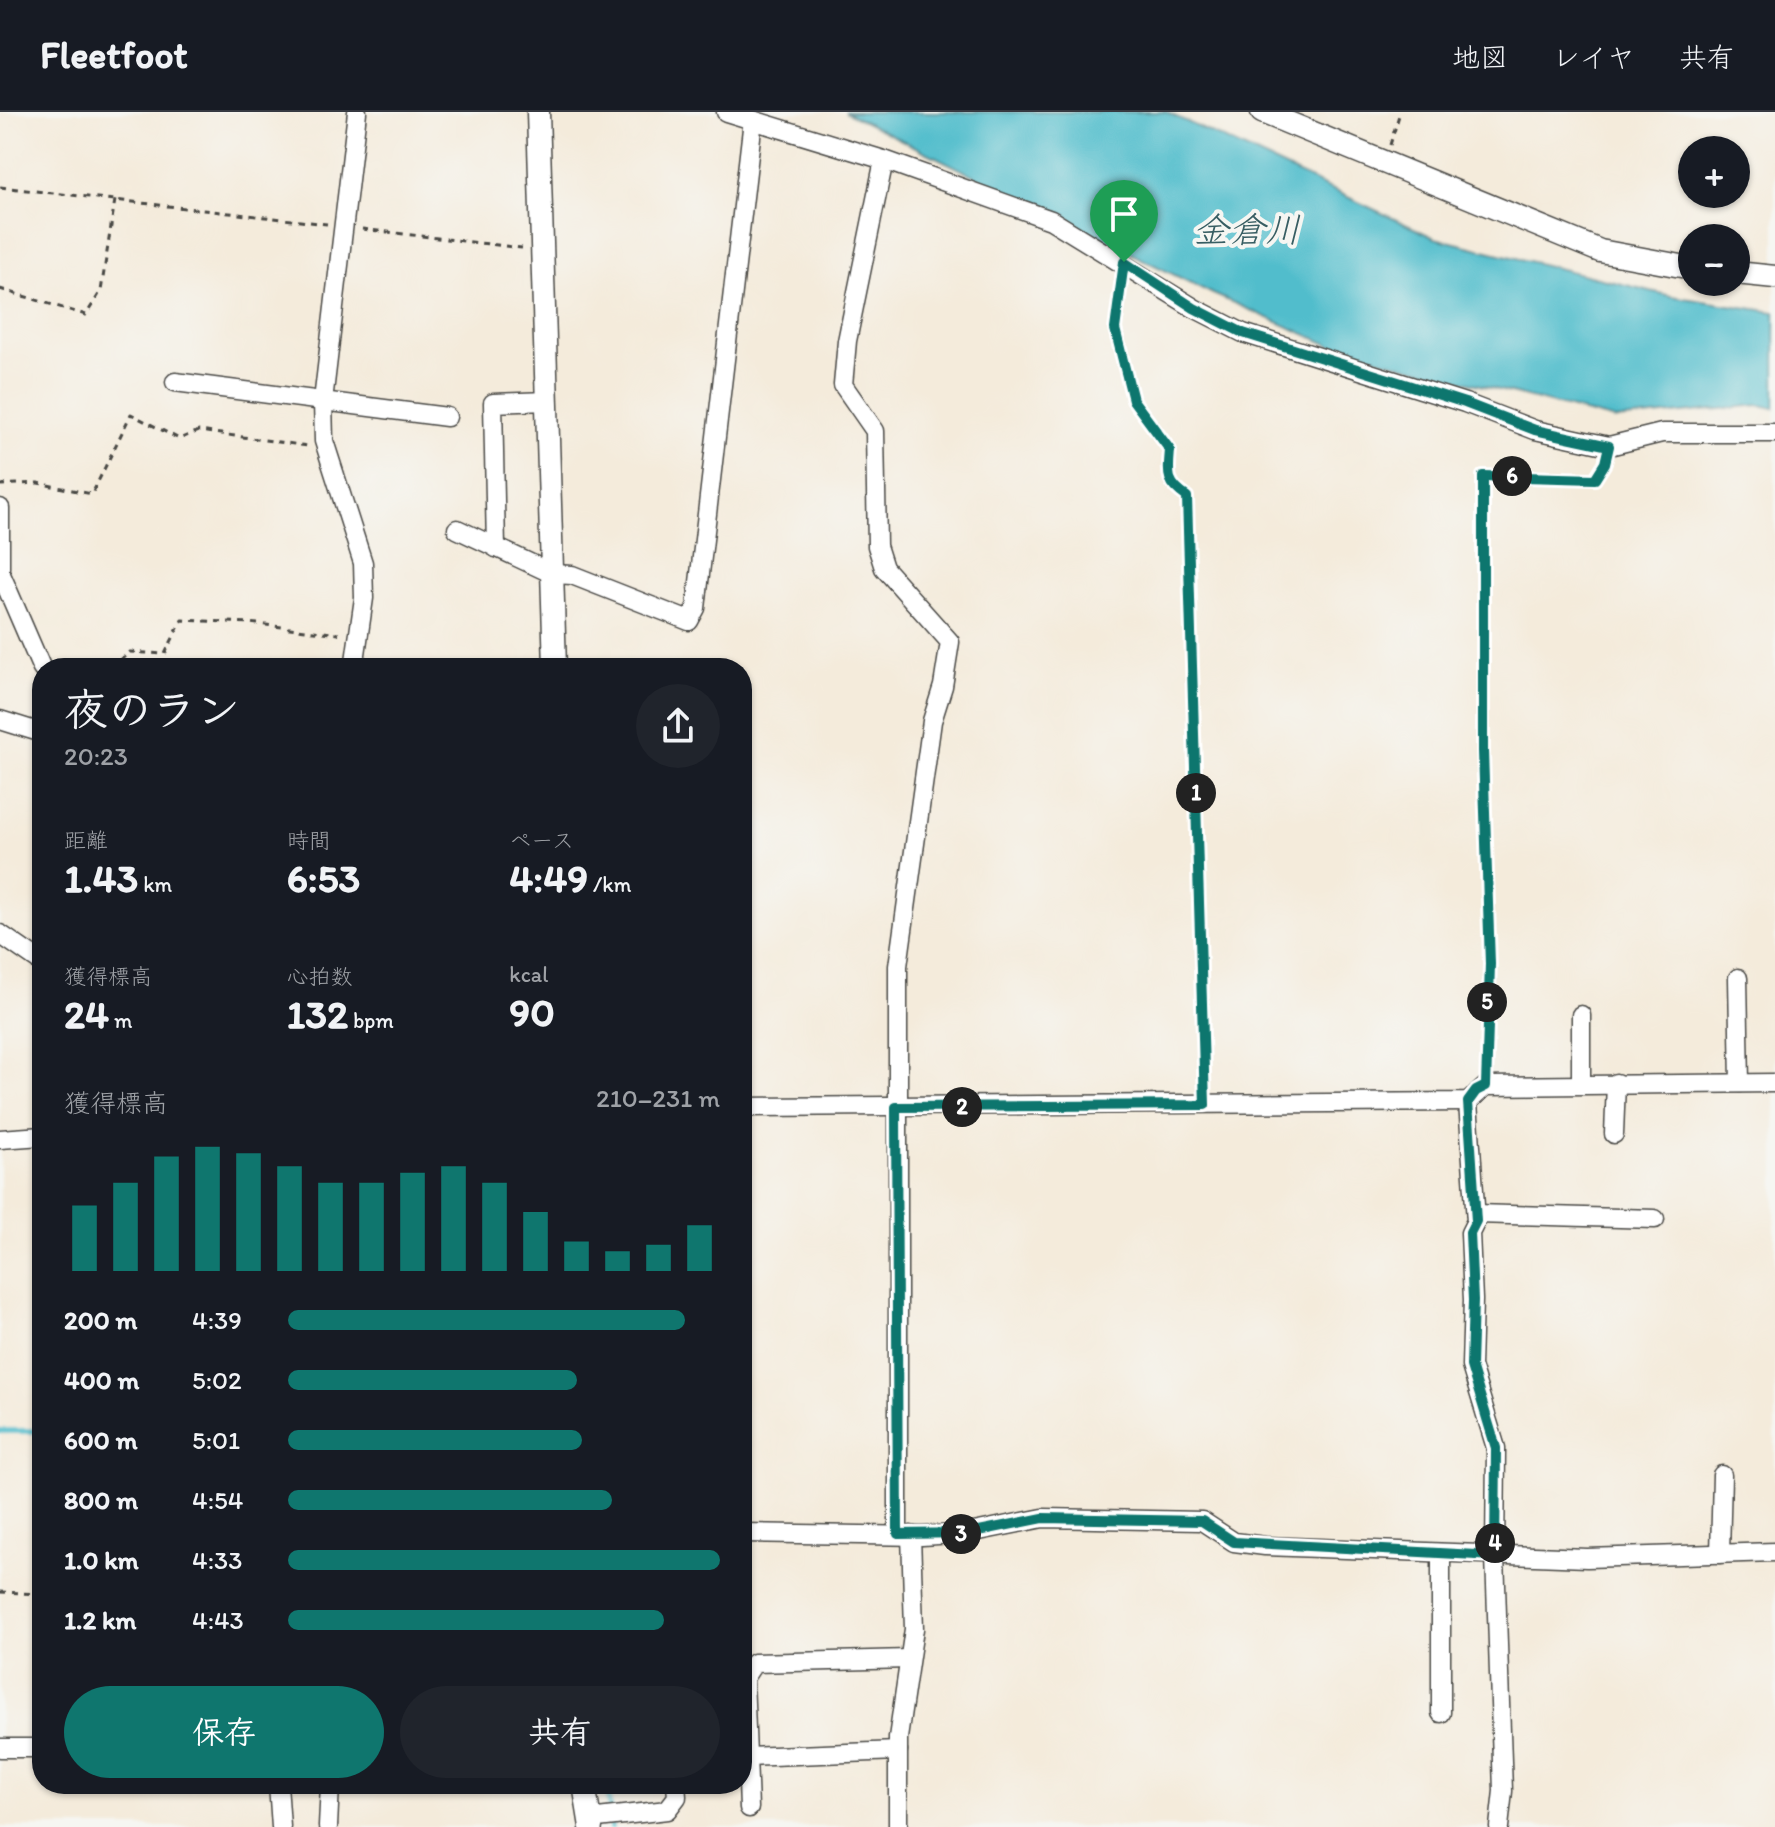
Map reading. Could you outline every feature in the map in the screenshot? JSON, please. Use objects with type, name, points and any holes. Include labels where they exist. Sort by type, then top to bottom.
[{"type":"street","points":[[356,658],[363,563],[326,449],[323,401],[357,112]]},
{"type":"street","points":[[538,112],[555,658]]},
{"type":"street","points":[[726,112],[884,160],[1051,220],[1124,262],[1194,308],[1243,333],[1465,403],[1535,430],[1609,446],[1662,433],[1775,433]]},
{"type":"street","points":[[1262,112],[1600,251],[1678,265]]},
{"type":"street","points":[[457,529],[553,574],[572,575],[689,621],[696,608],[753,120]]},
{"type":"street","points":[[884,160],[847,341],[843,385],[875,431],[877,546],[884,568],[950,642],[943,686],[932,721],[898,966],[896,1107],[904,1534],[914,1629],[898,1751],[898,1827]]},
{"type":"street","points":[[1750,274],[1775,277]]},
{"type":"street","points":[[175,382],[447,417]]},
{"type":"street","points":[[496,548],[493,403],[548,401]]},
{"type":"street","points":[[0,508],[0,570],[37,658]]},
{"type":"street","points":[[0,720],[32,730]]},
{"type":"street","points":[[0,934],[32,956]]},
{"type":"street","points":[[1738,978],[1740,1083]]},
{"type":"street","points":[[1581,1015],[1581,1083]]},
{"type":"street","points":[[1614,1134],[1616,1083]]},
{"type":"street","points":[[1499,1827],[1503,1791],[1495,1556],[1496,1448],[1471,1366],[1473,1300],[1470,1233],[1476,1214],[1468,1102],[1476,1091],[1486,1086],[1775,1083]]},
{"type":"street","points":[[752,1107],[1468,1102]]},
{"type":"street","points":[[0,1139],[32,1137]]},
{"type":"street","points":[[1476,1214],[1655,1219]]},
{"type":"street","points":[[1720,1554],[1722,1475]]},
{"type":"street","points":[[752,1533],[969,1533],[1043,1518],[1202,1521],[1234,1542],[1495,1556],[1775,1552]]},
{"type":"street","points":[[1441,1553],[1441,1713]]},
{"type":"street","points":[[752,1666],[754,1663],[909,1659]]},
{"type":"street","points":[[0,1748],[32,1748]]},
{"type":"street","points":[[752,1757],[898,1751]]},
{"type":"street","points":[[279,1794],[281,1827]]},
{"type":"street","points":[[328,1827],[330,1794]]},
{"type":"street","points":[[588,1794],[599,1820],[667,1810],[677,1794]]},
{"type":"street","points":[[748,1794],[749,1808]]},
{"type":"path","points":[[1379,161],[1395,136],[1400,112]]},
{"type":"path","points":[[0,187],[541,250]]},
{"type":"path","points":[[0,289],[86,315],[95,306],[101,291],[115,200]]},
{"type":"path","points":[[1124,262],[1115,329],[1133,400],[1170,450],[1167,478],[1171,486],[1187,497],[1205,1105]]},
{"type":"path","points":[[0,485],[38,483],[92,494],[131,414],[179,439],[199,431],[326,449]]},
{"type":"path","points":[[1486,1086],[1490,964],[1483,751],[1483,476],[1595,479],[1605,463],[1609,446]]},
{"type":"path","points":[[123,658],[130,652],[165,654],[182,620],[249,623],[359,636]]},
{"type":"path","points":[[0,1592],[32,1594]]},
{"type":"water","name":"金倉川","points":[[845,112],[1166,112],[1435,238],[1671,296],[1775,312],[1775,408],[1759,405],[1615,420],[1337,348],[1213,294]]},
{"type":"waterway","points":[[0,1431],[32,1431]]},
{"type":"waterway","points":[[608,1794],[611,1827]]},
{"type":"route","points":[[1124,262],[1194,308],[1243,333],[1465,403],[1535,430],[1609,446],[1605,463],[1595,479],[1483,476],[1483,751],[1490,964],[1487,977],[1486,1086],[1476,1091],[1468,1102],[1476,1221],[1470,1233],[1473,1300],[1471,1366],[1496,1448],[1495,1556],[1265,1546],[1234,1542],[1202,1521],[1043,1518],[969,1533],[898,1534],[896,1107],[1205,1105],[1187,497],[1171,486],[1167,478],[1170,450],[1133,400],[1115,329],[1124,262]]}]
